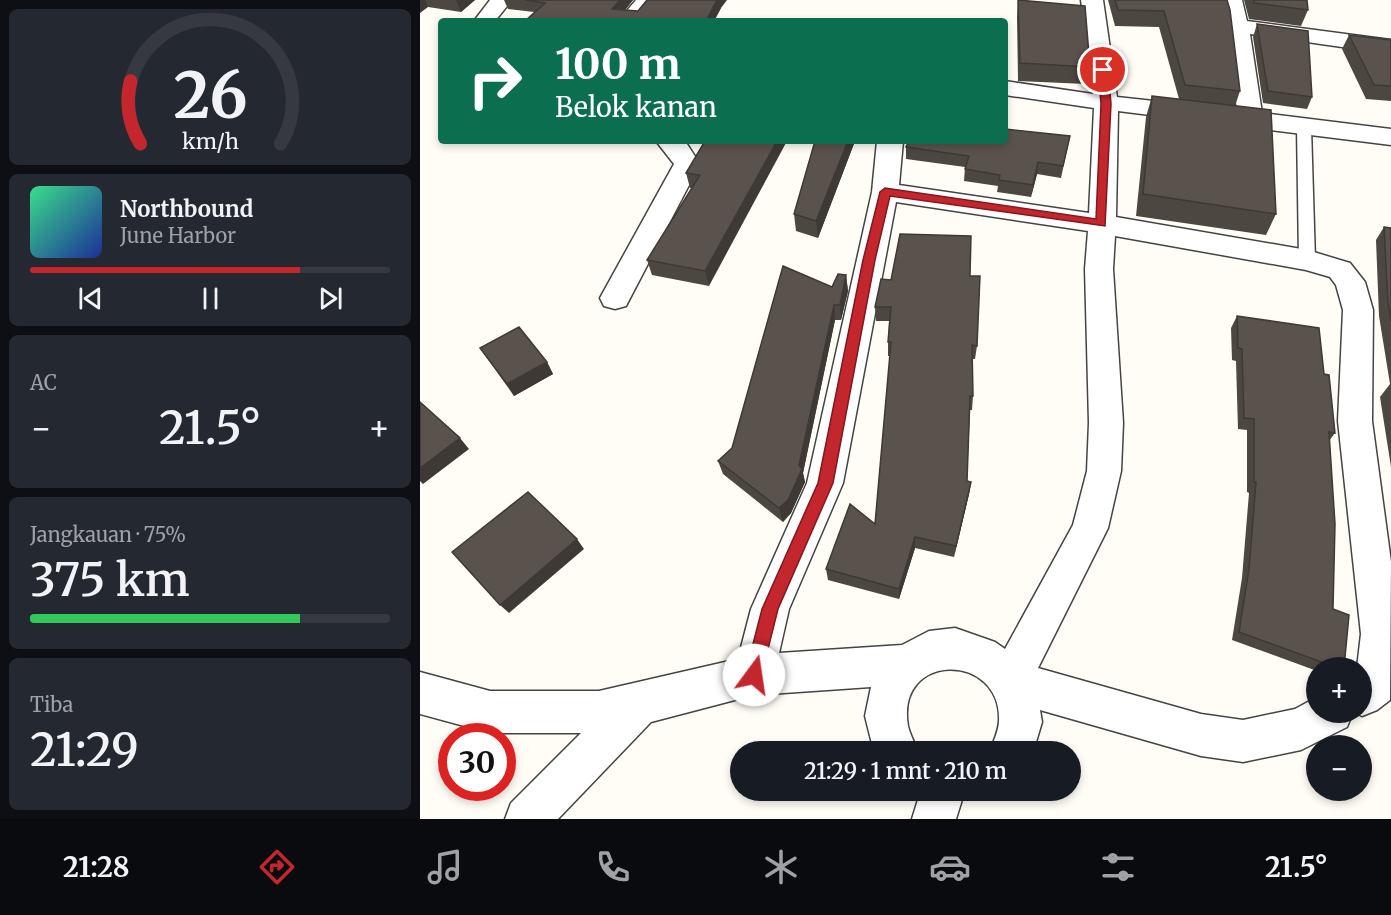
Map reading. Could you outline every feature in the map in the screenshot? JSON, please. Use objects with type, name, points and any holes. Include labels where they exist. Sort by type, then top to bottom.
[{"type":"street","points":[[486,18],[501,0]]},
{"type":"street","points":[[632,18],[648,0]]},
{"type":"street","points":[[1010,681],[1090,528],[1104,471],[1106,423],[1099,269],[1106,104],[1092,0]]},
{"type":"street","points":[[1232,0],[1238,26],[1251,120]]},
{"type":"street","points":[[1238,26],[1391,47]]},
{"type":"street","points":[[1008,88],[1106,104],[1180,110],[1391,137]]},
{"type":"street","points":[[676,144],[687,164]]},
{"type":"street","points":[[615,298],[687,164],[701,144]]},
{"type":"street","points":[[754,675],[770,609],[825,483],[885,192],[890,144]]},
{"type":"street","points":[[885,192],[1101,223],[1307,260],[1340,270],[1350,282],[1358,310],[1355,420],[1381,634],[1375,685],[1372,687]]},
{"type":"street","points":[[893,741],[886,724],[887,702],[894,682],[905,665],[921,654],[940,647],[960,647],[980,653],[997,665],[1010,681],[1019,701],[1020,723],[1014,741]]},
{"type":"street","points":[[420,693],[490,712],[599,712],[754,675],[905,665]]},
{"type":"street","points":[[1010,681],[1201,735],[1243,741],[1301,729],[1312,723]]},
{"type":"street","points":[[527,819],[639,704]]},
{"type":"street","points":[[934,819],[940,801]]},
{"type":"lane","points":[[1304,127],[1307,260]]},
{"type":"building","points":[[525,0],[620,0],[612,9],[638,11],[647,0],[717,0],[708,18],[528,18],[545,3]]},
{"type":"building","points":[[1018,0],[1085,6],[1090,67],[1020,63]]},
{"type":"building","points":[[1115,0],[1227,0],[1240,91],[1185,85],[1164,11],[1118,10]]},
{"type":"building","points":[[1254,0],[1307,0],[1308,10],[1254,3]]},
{"type":"building","points":[[1257,24],[1308,31],[1312,97],[1268,91]]},
{"type":"building","points":[[1349,35],[1391,40],[1391,86],[1374,85]]},
{"type":"building","points":[[1152,96],[1271,110],[1276,214],[1143,194]]},
{"type":"building","points":[[1008,129],[1070,136],[1063,166],[1038,162],[1033,185],[999,180],[1000,175],[965,169],[969,156],[906,147],[908,144],[1008,144]]},
{"type":"building","points":[[703,144],[775,144],[705,271],[647,260],[700,175],[686,173]]},
{"type":"building","points":[[814,144],[847,144],[816,221],[794,214]]},
{"type":"building","points":[[1384,227],[1391,228],[1391,321],[1388,302]]},
{"type":"building","points":[[900,234],[971,236],[970,276],[980,276],[977,346],[972,345],[973,396],[970,396],[967,481],[971,482],[956,546],[915,537],[899,589],[826,569],[850,504],[875,524],[891,342],[888,342],[891,307],[875,307],[881,279],[891,280]]},
{"type":"building","points":[[783,266],[832,287],[838,274],[846,275],[840,305],[834,305],[799,465],[802,469],[788,500],[779,508],[718,461],[732,448]]},
{"type":"building","points":[[1237,316],[1319,328],[1324,374],[1329,375],[1335,433],[1329,432],[1335,524],[1333,609],[1349,615],[1345,657],[1308,657],[1239,632],[1249,569],[1256,482],[1254,482],[1254,419],[1244,418],[1242,349],[1238,348]]},
{"type":"building","points":[[519,327],[547,362],[507,384],[480,348]]},
{"type":"building","points":[[420,402],[460,438],[420,468]]},
{"type":"building","points":[[528,492],[577,539],[500,605],[452,552]]},
{"type":"route","points":[[754,675],[770,609],[825,483],[869,260],[885,192],[1101,223],[1105,187],[1106,104],[1103,70]]}]
